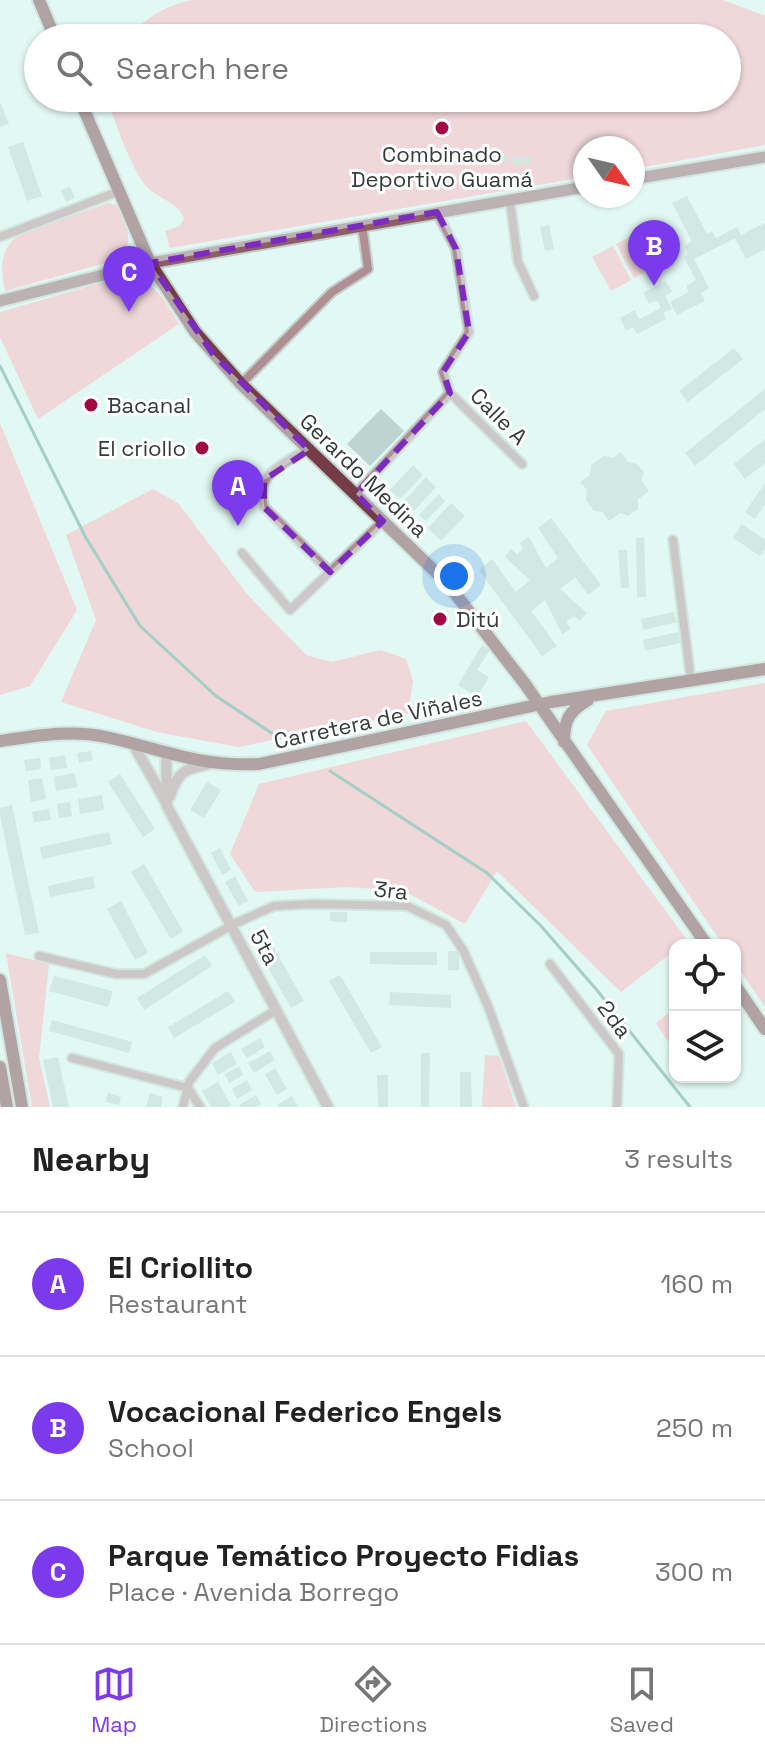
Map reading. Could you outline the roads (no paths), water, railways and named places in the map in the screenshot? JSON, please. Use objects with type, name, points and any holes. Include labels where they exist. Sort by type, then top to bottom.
[{"type":"main road","points":[[41,4],[49,24]]},
{"type":"main road","name":"Gerardo Medina","points":[[85,112],[150,263],[195,332],[241,384],[447,583],[539,706],[703,939]]},
{"type":"main road","points":[[645,177],[765,157]]},
{"type":"main road","points":[[1,297],[150,263],[573,189]]},
{"type":"main road","name":"Carretera de Viñales","points":[[0,741],[53,733],[103,736],[212,764],[259,764],[539,706],[765,669]]},
{"type":"main road","points":[[564,742],[564,722],[574,709],[594,696]]},
{"type":"main road","points":[[0,980],[22,1107]]},
{"type":"main road","points":[[741,994],[765,1029]]},
{"type":"main road","points":[[0,1067],[7,1107]]},
{"type":"street","points":[[0,237],[117,192]]},
{"type":"street","points":[[510,200],[518,262],[534,296]]},
{"type":"street","points":[[356,494],[450,393],[443,372],[469,332],[456,249],[437,212]]},
{"type":"street","points":[[241,384],[332,292],[368,269],[362,225]]},
{"type":"street","name":"Calle A","points":[[450,393],[522,464]]},
{"type":"street","points":[[308,448],[272,472],[264,480],[261,494],[264,507],[330,572]]},
{"type":"street","points":[[242,553],[290,610],[383,521]]},
{"type":"street","points":[[673,540],[691,681]]},
{"type":"street","name":"5ta","points":[[133,744],[328,1107]]},
{"type":"street","name":"5ta","points":[[166,753],[167,806]]},
{"type":"street","points":[[167,806],[175,779],[188,768],[212,764]]},
{"type":"street","name":"3ra","points":[[39,956],[116,974],[144,974],[274,906],[407,906],[446,925],[463,950],[488,1006],[524,1107]]},
{"type":"street","name":"2da","points":[[550,964],[619,1054],[617,1107]]},
{"type":"street","points":[[183,1107],[189,1082],[215,1048],[276,1010]]},
{"type":"street","points":[[72,1058],[188,1088],[200,1107]]},
{"type":"waterway","points":[[0,366],[86,538],[140,626],[216,696],[279,738]]},
{"type":"waterway","points":[[330,771],[487,873],[541,926],[596,989],[690,1107]]},
{"type":"place","name":"Combinado Deportivo Guamá","points":[[442,128]]},
{"type":"place","name":"Vocacional Federico Engels","points":[[654,286]]},
{"type":"place","name":"Parque Temático Proyecto Fidias","points":[[129,312]]},
{"type":"place","name":"Bacanal","points":[[91,405]]},
{"type":"place","name":"El criollo","points":[[202,448]]},
{"type":"place","name":"El Criollito","points":[[238,526]]},
{"type":"place","name":"Ditú","points":[[440,619]]}]
